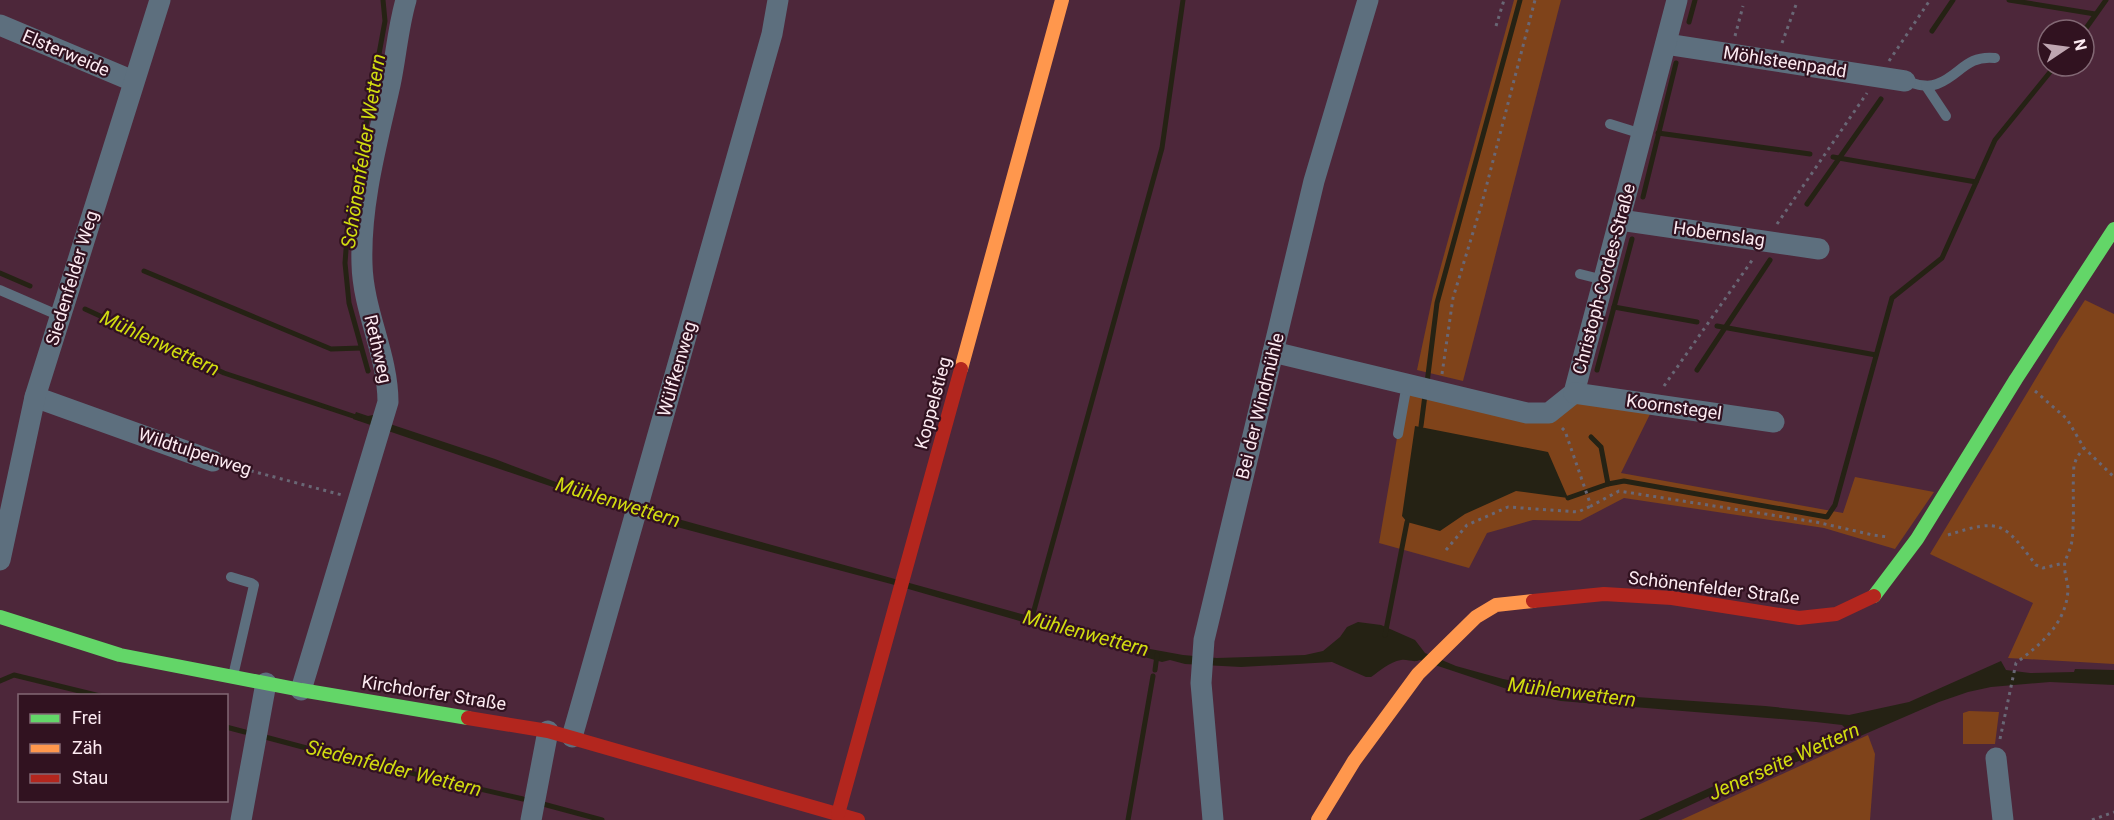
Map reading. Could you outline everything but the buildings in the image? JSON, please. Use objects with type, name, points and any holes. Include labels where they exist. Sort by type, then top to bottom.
[{"type":"street","name":"Siedenfelder Weg","points":[[0,560],[34,397],[160,0]]},
{"type":"street","name":"Rethweg","points":[[301,690],[388,402],[388,383],[364,290],[362,238],[375,149],[406,0]]},
{"type":"street","name":"Wülfkenweg","points":[[572,737],[772,34],[778,0]]},
{"type":"street","name":"Koppelstieg","points":[[829,815],[899,593],[1062,0]]},
{"type":"street","name":"Bei der Windmühle","points":[[1213,820],[1201,662],[1212,600],[1314,181],[1368,0]]},
{"type":"street","name":"Christoph-Cordes-Straße","points":[[1549,413],[1574,393],[1677,0]]},
{"type":"street","name":"Elsterweide","points":[[0,25],[133,81]]},
{"type":"street","name":"Möhlsteenpadd","points":[[1666,44],[1905,81]]},
{"type":"street","name":"Hobernslag","points":[[1620,220],[1819,249]]},
{"type":"street","name":"Schönenfelder Straße","points":[[1318,820],[1354,761],[1418,674],[1476,617],[1496,605],[1604,594],[1672,598],[1799,618],[1836,614],[1873,598],[1917,539],[2016,379],[2114,229]]},
{"type":"street","points":[[1273,352],[1527,413],[1549,413]]},
{"type":"street","name":"Koornstegel","points":[[1574,393],[1774,422]]},
{"type":"street","name":"Wildtulpenweg","points":[[34,397],[213,461]]},
{"type":"street","name":"Kirchdorfer Straße","points":[[0,617],[120,655],[301,690],[548,731],[829,815],[858,820]]},
{"type":"street","points":[[241,820],[266,683]]},
{"type":"street","points":[[531,820],[548,731]]},
{"type":"street","points":[[1996,758],[2003,820]]},
{"type":"lane","points":[[1905,81],[1926,86],[1937,84],[1978,57],[1995,58]]},
{"type":"lane","points":[[1926,86],[1946,116]]},
{"type":"lane","points":[[1610,124],[1642,134]]},
{"type":"lane","points":[[1580,274],[1604,280]]},
{"type":"lane","points":[[0,290],[60,316]]},
{"type":"lane","points":[[1398,434],[1407,384]]},
{"type":"lane","points":[[231,578],[254,585],[233,676]]},
{"type":"path","points":[[1496,26],[1504,0]]},
{"type":"path","points":[[1440,391],[1453,297],[1482,203],[1535,0]]},
{"type":"path","points":[[1774,229],[1930,0]]},
{"type":"path","points":[[1775,60],[1797,2]]},
{"type":"path","points":[[1731,54],[1743,6]]},
{"type":"path","points":[[1651,404],[1757,253]]},
{"type":"path","points":[[2016,379],[2042,397],[2067,419],[2084,448],[2114,477]]},
{"type":"path","points":[[1549,413],[1565,432],[1591,506]]},
{"type":"path","points":[[1996,758],[2016,663],[2041,644],[2060,621],[2065,606],[2068,590],[2064,563],[2070,554],[2072,539],[2074,465],[2084,448]]},
{"type":"path","name":"Wildtulpenweg","points":[[213,461],[358,499]]},
{"type":"path","points":[[1446,550],[1467,525],[1508,507],[1578,512],[1619,491],[1816,522],[1873,535],[1894,537]]},
{"type":"path","points":[[1944,536],[1976,526],[1997,526],[2008,532],[2036,565],[2043,568],[2064,563]]},
{"type":"path","points":[[2092,820],[2114,812]]},
{"type":"shaded area","points":[[1514,0],[1561,0],[1463,381],[1417,370],[1433,295]]},
{"type":"shaded area","points":[[2085,300],[2114,314],[2114,664],[2008,658],[2033,603],[1930,554]]},
{"type":"shaded area","points":[[1405,391],[1528,419],[1575,400],[1652,410],[1621,473],[1843,513],[1855,477],[1934,492],[1895,549],[1824,528],[1624,498],[1580,521],[1533,520],[1487,533],[1469,568],[1379,543]]},
{"type":"shaded area","points":[[1969,711],[1999,712],[1995,744],[1963,744],[1963,713]]},
{"type":"shaded area","points":[[1868,735],[1875,754],[1870,820],[1681,820]]},
{"type":"water","name":"Jenerseite Wettern","points":[[356,412],[368,416],[373,415],[375,419],[556,482],[649,511],[1150,649],[1183,655],[1217,658],[1305,655],[1323,651],[1340,637],[1347,627],[1358,622],[1381,625],[1415,640],[1425,653],[1456,666],[1503,679],[1579,693],[1765,706],[1849,715],[1909,702],[2001,661],[2006,670],[2030,673],[2074,672],[2075,669],[2114,670],[2114,685],[2050,682],[1991,687],[1968,692],[1710,796],[1658,820],[1639,820],[1846,729],[1842,725],[1816,722],[1561,701],[1516,692],[1420,660],[1397,661],[1371,677],[1332,662],[1241,667],[1185,664],[1170,660],[1162,662],[891,584],[647,519],[353,419]]},
{"type":"water","points":[[1415,426],[1548,452],[1568,498],[1516,491],[1465,514],[1440,531],[1407,522],[1402,516]]},
{"type":"waterway","name":"Schönenfelder Wettern","points":[[368,371],[349,303],[345,263],[348,224],[385,21],[383,0]]},
{"type":"waterway","points":[[1031,621],[1162,148],[1183,0]]},
{"type":"waterway","points":[[1427,383],[1437,303],[1520,0]]},
{"type":"waterway","points":[[1689,22],[1695,0]]},
{"type":"waterway","points":[[1932,31],[1953,0]]},
{"type":"waterway","points":[[2009,0],[2095,14]]},
{"type":"waterway","points":[[2093,18],[2106,0]]},
{"type":"waterway","points":[[1643,197],[1676,63]]},
{"type":"waterway","points":[[1608,484],[1624,481],[1827,517],[1835,505],[1892,298],[1942,258],[1995,140],[2045,78]]},
{"type":"waterway","points":[[1807,204],[1881,99]]},
{"type":"waterway","points":[[1658,133],[1810,154]]},
{"type":"waterway","points":[[1833,157],[1976,182]]},
{"type":"waterway","points":[[1632,239],[1614,307],[1697,322]]},
{"type":"waterway","points":[[1697,370],[1770,260]]},
{"type":"waterway","points":[[144,271],[331,349],[361,348]]},
{"type":"waterway","name":"Mühlenwettern","points":[[0,273],[30,286]]},
{"type":"waterway","points":[[1597,370],[1614,307]]},
{"type":"waterway","name":"Mühlenwettern","points":[[85,309],[224,373],[359,418]]},
{"type":"waterway","points":[[1717,326],[1876,355]]},
{"type":"waterway","points":[[1421,426],[1425,395]]},
{"type":"waterway","points":[[1568,498],[1608,484],[1601,447],[1591,437]]},
{"type":"waterway","points":[[1385,635],[1407,522]]},
{"type":"waterway","points":[[1155,670],[1157,655]]},
{"type":"waterway","name":"Siedenfelder Wettern","points":[[0,681],[14,675],[92,694]]},
{"type":"waterway","points":[[1128,820],[1153,676]]},
{"type":"waterway","name":"Siedenfelder Wettern","points":[[228,728],[245,732]]},
{"type":"waterway","name":"Siedenfelder Wettern","points":[[265,737],[523,799]]},
{"type":"waterway","name":"Siedenfelder Wettern","points":[[543,804],[602,820]]},
{"type":"traffic: fast","points":[[1874,596],[1917,539],[2016,379],[2114,229]]},
{"type":"traffic: fast","points":[[0,617],[120,655],[301,690],[468,718]]},
{"type":"traffic: slow","points":[[961,369],[1062,0]]},
{"type":"traffic: slow","points":[[1318,820],[1354,761],[1418,674],[1476,617],[1496,605],[1533,601]]},
{"type":"traffic: jam","points":[[838,814],[961,369]]},
{"type":"traffic: jam","points":[[1533,601],[1604,594],[1672,598],[1799,618],[1836,614],[1874,596]]},
{"type":"traffic: jam","points":[[468,718],[548,731],[858,820]]}]
